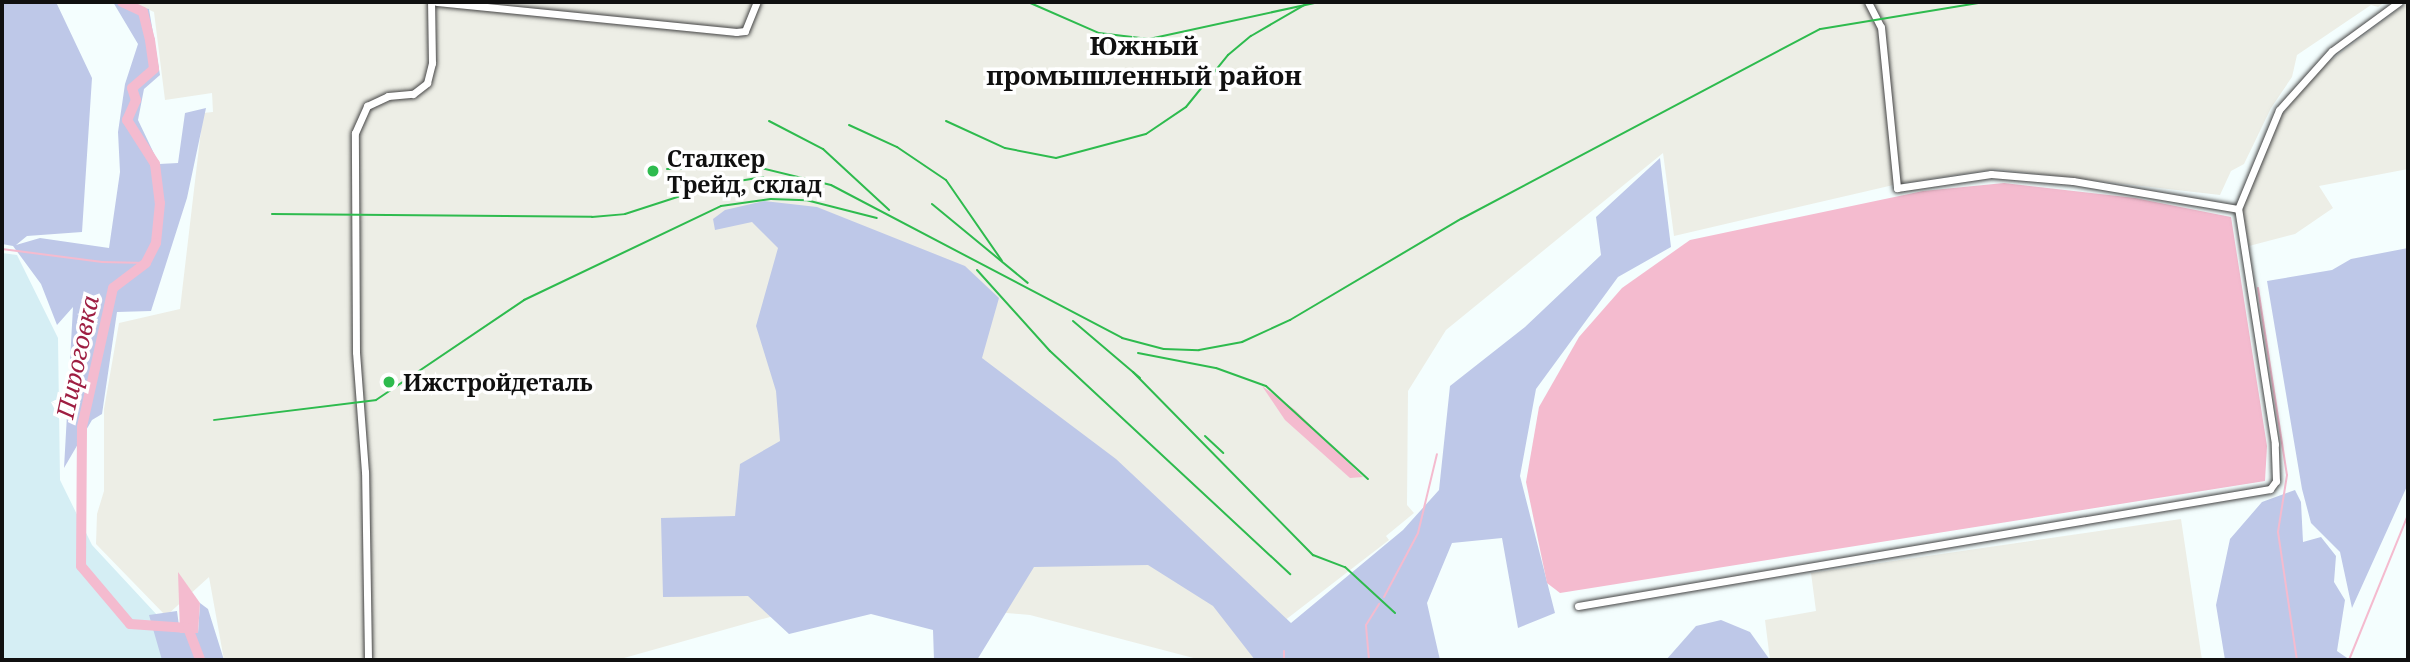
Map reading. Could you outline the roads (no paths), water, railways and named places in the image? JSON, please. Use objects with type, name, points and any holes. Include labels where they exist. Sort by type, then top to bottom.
[{"type":"street","points":[[368,659],[365,472],[356,352],[355,133],[368,106],[387,96],[413,94],[426,83],[432,63],[430,2]]},
{"type":"street","points":[[437,2],[736,32],[745,31],[757,2]]},
{"type":"street","points":[[1868,2],[1881,27],[1897,188],[1992,174],[2073,181],[2238,209]]},
{"type":"street","points":[[1578,606],[2270,489],[2276,481],[2275,444],[2238,209],[2278,110],[2332,51],[2399,2]]},
{"type":"waterway","name":"Пироговка","points":[[122,2],[143,12],[150,40],[154,69],[132,88],[136,100],[127,120],[155,164],[160,203],[156,243],[146,263],[113,288],[82,427],[81,566],[130,624],[188,628],[200,660]]},
{"type":"waterway","points":[[2,249],[102,262],[146,263]]},
{"type":"waterway","points":[[2258,288],[2287,475],[2278,532],[2297,660]]},
{"type":"waterway","points":[[1384,597],[1418,533],[1437,454]]},
{"type":"waterway","points":[[2349,660],[2408,515]]},
{"type":"waterway","points":[[1369,660],[1366,625],[1379,604]]},
{"type":"waterway","points":[[1284,651],[1284,660]]},
{"type":"railway","points":[[1028,2],[1099,33],[1149,39],[1319,2]]},
{"type":"railway","points":[[667,169],[761,168],[831,185],[1122,338],[1164,349],[1199,350],[1242,342],[1290,320],[1461,219],[1820,29],[1985,2]]},
{"type":"railway","points":[[946,121],[1005,148],[1056,158],[1146,134],[1186,107],[1228,55],[1251,36],[1306,4]]},
{"type":"railway","points":[[769,121],[823,149],[889,210]]},
{"type":"railway","points":[[849,125],[897,147],[946,180],[1002,261]]},
{"type":"railway","points":[[272,214],[592,217],[625,214],[714,185],[763,177]]},
{"type":"railway","points":[[214,420],[376,400],[524,300],[721,206],[771,199],[806,200],[877,218]]},
{"type":"railway","points":[[932,204],[1028,283]]},
{"type":"railway","points":[[977,270],[1050,351],[1290,574]]},
{"type":"railway","points":[[1073,321],[1140,378]]},
{"type":"railway","points":[[1138,353],[1216,368],[1266,386],[1368,479]]},
{"type":"railway","points":[[1133,372],[1313,555],[1345,567],[1395,613]]},
{"type":"railway","points":[[1205,436],[1223,453]]},
{"type":"place","name":"Сталкер Трейд, склад","points":[[653,171]]},
{"type":"place","name":"Ижстройдеталь","points":[[389,382]]},
{"type":"district","name":"Южный промышленный район","points":[[1144,61]]}]
